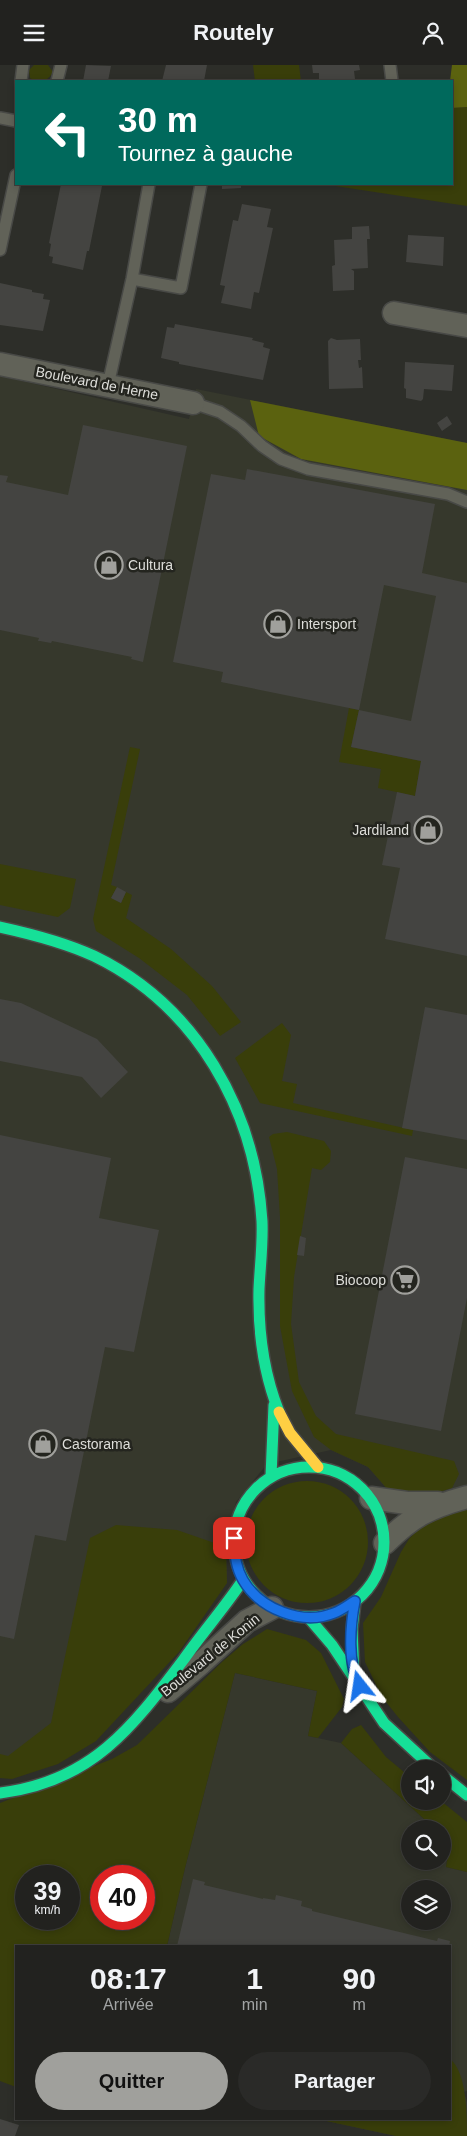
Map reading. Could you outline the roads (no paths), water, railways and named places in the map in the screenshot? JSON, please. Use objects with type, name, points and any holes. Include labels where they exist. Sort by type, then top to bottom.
[{"type":"street","points":[[394,313],[467,326]]},
{"type":"street","name":"Boulevard de Herne","points":[[0,364],[193,403]]},
{"type":"street","points":[[0,927],[46,937],[74,948],[106,962],[135,981],[186,1026],[224,1079],[251,1146],[260,1190],[262,1223],[259,1309],[268,1379],[273,1398],[293,1439],[318,1467]]},
{"type":"street","points":[[271,1476],[274,1433],[273,1398]]},
{"type":"street","points":[[318,1467],[335,1471],[351,1479],[371,1498],[382,1520],[385,1543],[381,1565],[371,1585],[355,1601],[333,1613],[308,1617],[290,1615],[272,1608],[254,1593],[243,1580],[234,1555],[237,1520],[244,1502],[256,1488],[271,1476],[294,1468],[318,1467]]},
{"type":"street","points":[[385,1543],[412,1518],[444,1503],[467,1497]]},
{"type":"street","points":[[371,1498],[407,1503],[444,1503]]},
{"type":"street","name":"Boulevard de Konin","points":[[0,1793],[36,1787],[65,1776],[84,1765],[119,1737],[149,1705],[214,1622],[243,1580]]},
{"type":"street","points":[[354,1677],[351,1620],[355,1601]]},
{"type":"street","name":"Boulevard de Konin","points":[[149,1705],[201,1663],[247,1621],[272,1608]]},
{"type":"street","points":[[308,1617],[332,1645],[384,1723],[423,1760]]},
{"type":"street","points":[[451,1782],[467,1795]]},
{"type":"lane","points":[[21,80],[23,65]]},
{"type":"lane","points":[[57,80],[60,65]]},
{"type":"lane","points":[[390,65],[392,80]]},
{"type":"lane","points":[[0,118],[15,121]]},
{"type":"lane","points":[[0,250],[15,180]]},
{"type":"lane","points":[[108,385],[132,279],[149,185]]},
{"type":"lane","points":[[132,279],[181,288],[201,185]]},
{"type":"lane","points":[[193,403],[220,412],[241,426],[262,446],[281,459],[308,469],[448,494],[467,502]]},
{"type":"place","name":"Cultura","points":[[109,565]]},
{"type":"place","name":"Intersport","points":[[278,624]]},
{"type":"place","name":"Jardiland","points":[[428,830]]},
{"type":"place","name":"Biocoop","points":[[405,1280]]},
{"type":"place","name":"Castorama","points":[[43,1444]]}]
